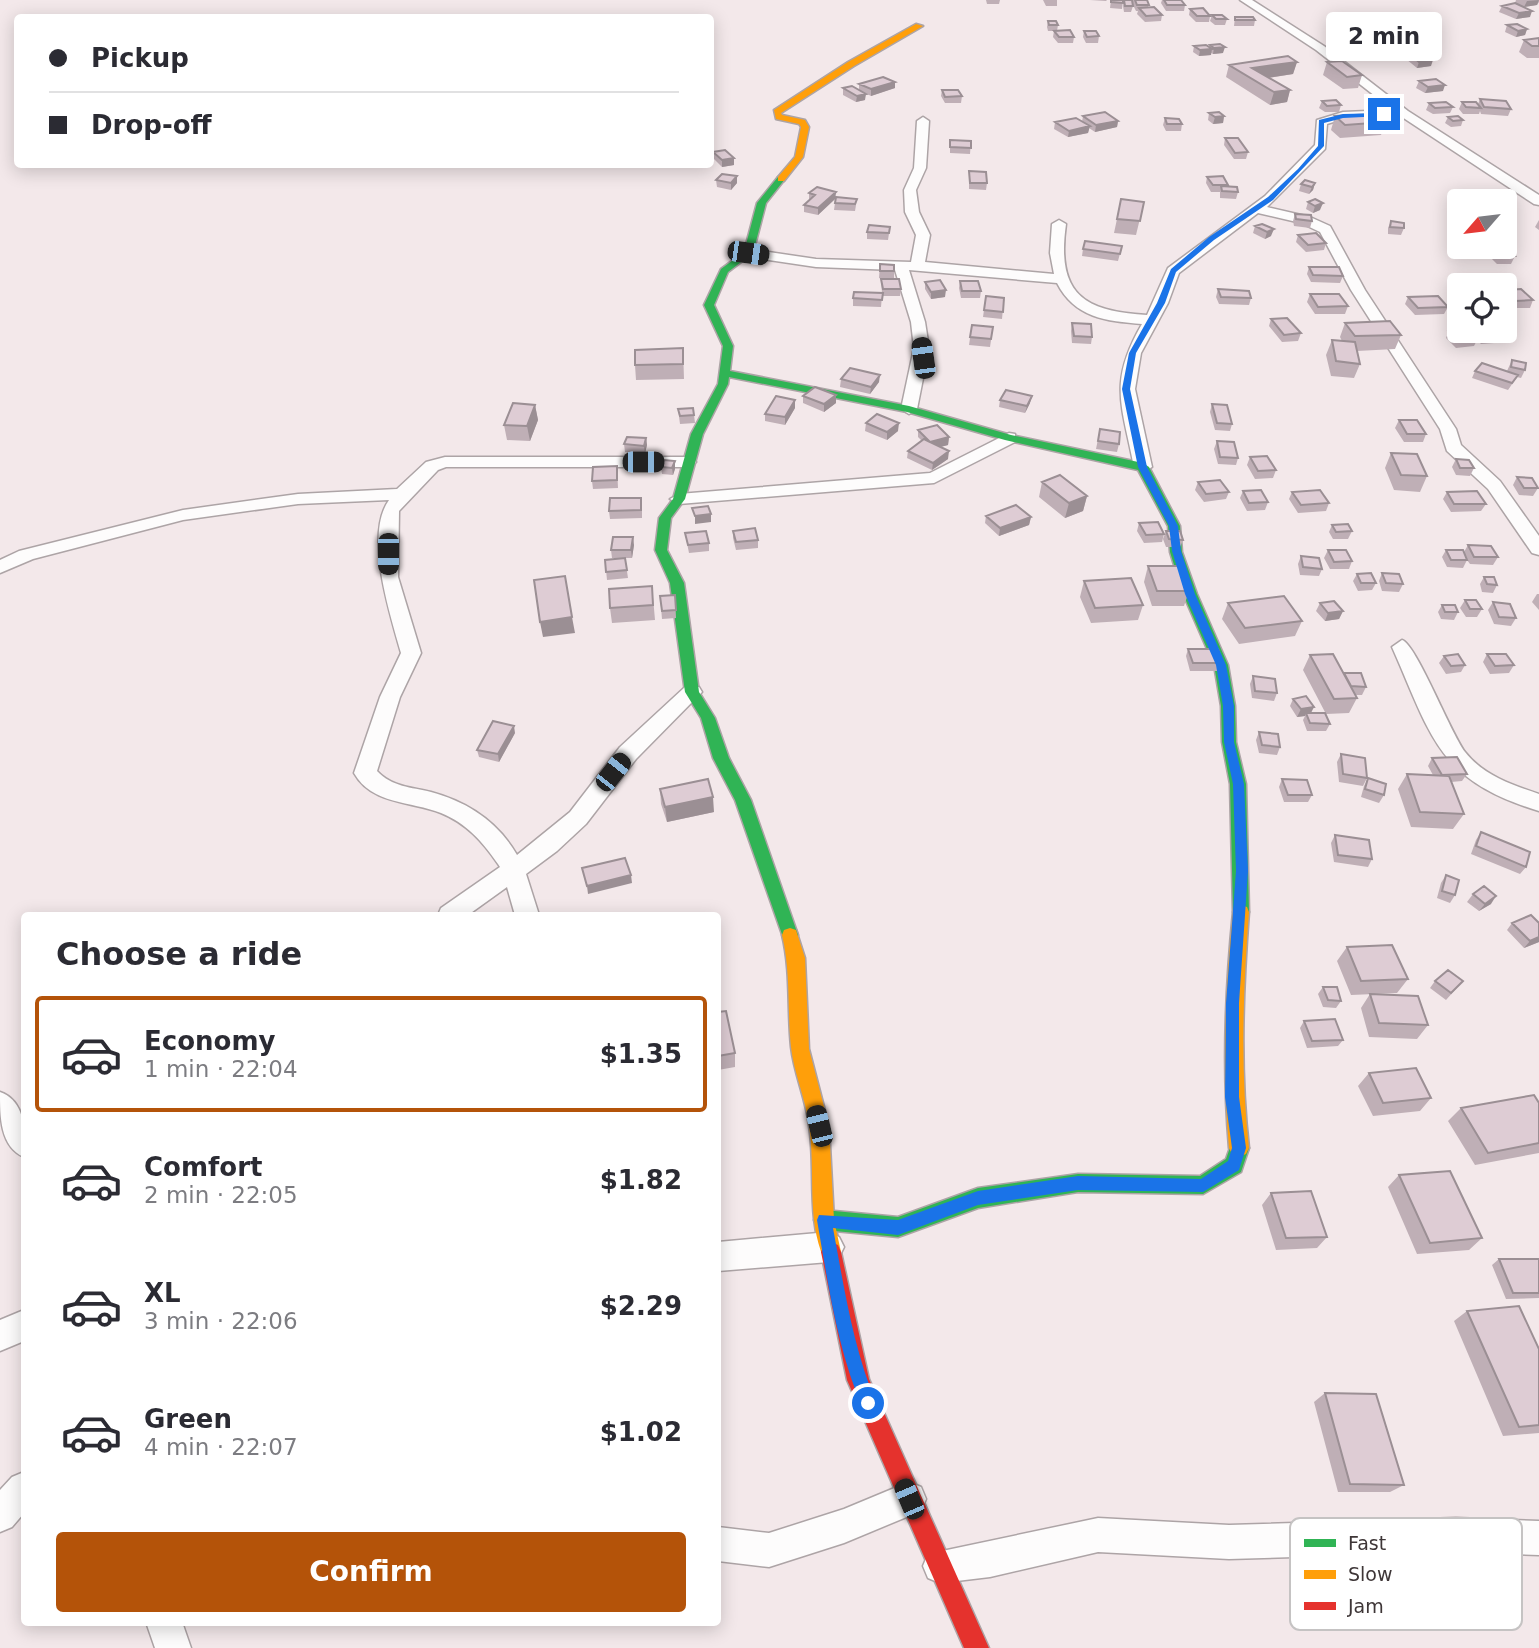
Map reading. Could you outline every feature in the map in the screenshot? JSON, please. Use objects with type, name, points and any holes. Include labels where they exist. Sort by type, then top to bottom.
[{"type":"street","points":[[1245,0],[1320,48],[1404,113],[1539,201]]},
{"type":"street","points":[[919,26],[777,112],[779,117],[802,122],[805,127],[799,157],[762,203],[748,253],[724,271],[709,305],[728,346],[723,384],[687,462],[679,499],[665,517],[661,550],[677,583],[692,692],[708,718],[721,758],[743,800],[785,915],[796,958],[800,1049],[819,1126],[826,1233],[858,1380],[977,1648]]},
{"type":"street","points":[[721,1256],[826,1233],[898,1227],[978,1198],[1078,1183],[1203,1185],[1234,1165],[1239,1148],[1232,1097],[1232,1003],[1242,899],[1242,857],[1238,784],[1229,742],[1228,706],[1221,665],[1190,594],[1176,551],[1174,526],[1143,467],[1126,389],[1133,353],[1173,271],[1212,239],[1257,209],[1321,146],[1321,122],[1343,116],[1404,113]]},
{"type":"street","points":[[918,266],[923,235],[912,212],[910,190],[920,168],[923,121]]},
{"type":"street","points":[[1257,209],[1306,220],[1325,229],[1358,290],[1448,429],[1453,447],[1494,485],[1539,549]]},
{"type":"street","points":[[1059,224],[1055,263],[1069,297],[1090,311],[1151,320]]},
{"type":"street","points":[[748,253],[816,263],[918,266],[1063,279]]},
{"type":"street","points":[[902,266],[902,279],[914,307],[923,358],[909,409]]},
{"type":"street","points":[[724,373],[909,409],[1009,438],[1143,467]]},
{"type":"street","points":[[679,499],[934,478],[1009,438]]},
{"type":"street","points":[[526,912],[514,871],[486,828],[460,810],[430,801],[396,796],[375,785],[365,773],[390,697],[411,653],[389,577],[390,511],[402,494],[432,466],[445,462],[687,462]]},
{"type":"street","points":[[0,567],[26,555],[183,514],[298,499],[402,494]]},
{"type":"street","points":[[1402,647],[1447,742],[1464,766],[1513,794],[1539,803]]},
{"type":"street","points":[[454,912],[514,871],[578,818],[628,753],[692,692]]},
{"type":"street","points":[[0,1104],[21,1139]]},
{"type":"street","points":[[0,1336],[21,1326]]},
{"type":"street","points":[[0,1515],[21,1492]]},
{"type":"street","points":[[721,1544],[769,1550],[844,1526],[909,1499]]},
{"type":"street","points":[[940,1566],[990,1560],[1098,1535],[1229,1542],[1290,1541]]},
{"type":"street","points":[[165,1626],[173,1648]]},
{"type":"building","points":[[1124,0],[1132,0],[1133,6],[1125,6]]},
{"type":"building","points":[[1135,0],[1147,0],[1149,5],[1137,5]]},
{"type":"building","points":[[1164,0],[1181,0],[1185,5],[1167,5]]},
{"type":"building","points":[[1515,3],[1532,11],[1519,13],[1502,6]]},
{"type":"building","points":[[1154,7],[1162,15],[1146,16],[1139,8]]},
{"type":"building","points":[[1203,8],[1210,16],[1197,16],[1190,9]]},
{"type":"building","points":[[1212,15],[1222,15],[1227,19],[1216,19]]},
{"type":"building","points":[[1235,17],[1253,17],[1255,20],[1235,20]]},
{"type":"building","points":[[1048,21],[1056,21],[1058,25],[1049,25]]},
{"type":"building","points":[[1397,21],[1404,25],[1395,26],[1388,22]]},
{"type":"building","points":[[1517,24],[1527,29],[1518,31],[1507,25]]},
{"type":"building","points":[[1070,30],[1074,37],[1059,37],[1054,31]]},
{"type":"building","points":[[1084,31],[1096,31],[1099,36],[1087,37]]},
{"type":"building","points":[[1539,38],[1539,46],[1532,46],[1524,40]]},
{"type":"building","points":[[1220,44],[1225,47],[1214,48],[1210,45]]},
{"type":"building","points":[[1206,45],[1212,49],[1200,50],[1194,46]]},
{"type":"building","points":[[1417,52],[1433,60],[1419,62],[1408,53]]},
{"type":"building","points":[[1288,56],[1297,62],[1252,68],[1290,90],[1274,92],[1229,65]]},
{"type":"building","points":[[1342,61],[1362,75],[1347,77],[1327,62]]},
{"type":"building","points":[[883,77],[895,82],[871,89],[859,84]]},
{"type":"building","points":[[1436,79],[1445,85],[1428,87],[1419,81]]},
{"type":"building","points":[[852,86],[866,94],[857,96],[843,88]]},
{"type":"building","points":[[942,90],[958,90],[962,96],[945,97]]},
{"type":"building","points":[[1480,99],[1506,101],[1511,109],[1484,107]]},
{"type":"building","points":[[1336,100],[1341,105],[1327,106],[1322,101]]},
{"type":"building","points":[[1446,102],[1453,107],[1435,108],[1429,103]]},
{"type":"building","points":[[1462,102],[1476,102],[1481,108],[1466,107]]},
{"type":"building","points":[[1105,112],[1118,121],[1096,125],[1083,116]]},
{"type":"building","points":[[1219,112],[1224,116],[1215,117],[1209,113]]},
{"type":"building","points":[[1375,114],[1386,122],[1345,125],[1335,116]]},
{"type":"building","points":[[1458,116],[1463,120],[1453,121],[1448,117]]},
{"type":"building","points":[[1076,118],[1090,126],[1069,131],[1055,122]]},
{"type":"building","points":[[1165,118],[1179,119],[1182,124],[1167,124]]},
{"type":"building","points":[[1225,138],[1238,138],[1248,152],[1235,153]]},
{"type":"building","points":[[950,140],[971,141],[971,148],[950,147]]},
{"type":"building","points":[[725,150],[734,158],[722,160],[714,152]]},
{"type":"building","points":[[969,171],[986,172],[987,183],[970,183]]},
{"type":"building","points":[[722,174],[737,176],[731,183],[716,180]]},
{"type":"building","points":[[1223,176],[1228,185],[1213,185],[1207,177]]},
{"type":"building","points":[[1305,180],[1315,183],[1312,187],[1301,184]]},
{"type":"building","points":[[1221,186],[1237,187],[1238,192],[1222,191]]},
{"type":"building","points":[[817,187],[836,192],[818,208],[804,205],[815,195],[809,193]]},
{"type":"building","points":[[836,197],[857,199],[855,204],[835,203]]},
{"type":"building","points":[[1121,199],[1144,202],[1140,221],[1117,219]]},
{"type":"building","points":[[1315,199],[1323,203],[1315,206],[1308,202]]},
{"type":"building","points":[[1295,214],[1311,215],[1312,221],[1296,219]]},
{"type":"building","points":[[1391,221],[1404,223],[1404,228],[1390,227]]},
{"type":"building","points":[[1262,224],[1274,229],[1267,232],[1255,226]]},
{"type":"building","points":[[869,225],[890,227],[889,233],[867,232]]},
{"type":"building","points":[[1316,233],[1326,243],[1308,245],[1298,235]]},
{"type":"building","points":[[1085,241],[1122,246],[1120,254],[1083,249]]},
{"type":"building","points":[[880,264],[894,265],[894,271],[880,271]]},
{"type":"building","points":[[1309,267],[1339,267],[1343,276],[1313,275]]},
{"type":"building","points":[[881,279],[899,279],[901,289],[883,289]]},
{"type":"building","points":[[940,280],[946,290],[931,292],[925,282]]},
{"type":"building","points":[[960,281],[978,281],[981,291],[962,291]]},
{"type":"building","points":[[1218,289],[1249,291],[1251,298],[1221,297]]},
{"type":"building","points":[[1517,289],[1521,289],[1533,300],[1517,301]]},
{"type":"building","points":[[854,292],[883,293],[882,300],[853,298]]},
{"type":"building","points":[[1310,294],[1339,294],[1348,306],[1318,307]]},
{"type":"building","points":[[986,296],[1004,298],[1003,312],[984,310]]},
{"type":"building","points":[[1438,296],[1447,307],[1418,308],[1408,297]]},
{"type":"building","points":[[1287,318],[1301,333],[1284,335],[1271,319]]},
{"type":"building","points":[[1390,321],[1401,335],[1355,336],[1345,323]]},
{"type":"building","points":[[1072,323],[1091,324],[1092,337],[1074,336]]},
{"type":"building","points":[[972,325],[993,327],[991,339],[970,337]]},
{"type":"building","points":[[1332,340],[1355,342],[1360,364],[1336,361]]},
{"type":"building","points":[[683,348],[683,364],[635,365],[635,350]]},
{"type":"building","points":[[1512,360],[1526,363],[1525,370],[1511,367]]},
{"type":"building","points":[[1482,363],[1518,375],[1512,383],[1475,371]]},
{"type":"building","points":[[850,368],[880,375],[871,387],[841,379]]},
{"type":"building","points":[[815,387],[836,395],[824,404],[803,396]]},
{"type":"building","points":[[1006,390],[1032,396],[1027,406],[1000,400]]},
{"type":"building","points":[[776,396],[795,400],[785,417],[765,414]]},
{"type":"building","points":[[513,403],[535,405],[527,426],[504,425]]},
{"type":"building","points":[[1212,404],[1227,405],[1232,424],[1217,423]]},
{"type":"building","points":[[693,408],[694,415],[680,416],[678,409]]},
{"type":"building","points":[[877,414],[899,423],[887,432],[866,423]]},
{"type":"building","points":[[1399,420],[1417,420],[1426,434],[1407,434]]},
{"type":"building","points":[[937,425],[949,437],[930,442],[918,430]]},
{"type":"building","points":[[1100,429],[1120,432],[1119,444],[1098,441]]},
{"type":"building","points":[[627,437],[646,438],[644,446],[624,444]]},
{"type":"building","points":[[924,439],[949,451],[933,463],[908,451]]},
{"type":"building","points":[[1217,441],[1234,442],[1238,458],[1220,457]]},
{"type":"building","points":[[1391,453],[1417,454],[1427,476],[1401,475]]},
{"type":"building","points":[[1267,456],[1276,470],[1258,471],[1250,457]]},
{"type":"building","points":[[1456,459],[1469,460],[1474,468],[1460,468]]},
{"type":"building","points":[[664,460],[675,461],[672,468],[661,467]]},
{"type":"building","points":[[617,466],[617,480],[592,481],[593,467]]},
{"type":"building","points":[[1060,475],[1087,496],[1069,503],[1042,482]]},
{"type":"building","points":[[1517,477],[1532,478],[1538,488],[1524,488]]},
{"type":"building","points":[[1220,480],[1229,492],[1206,494],[1198,482]]},
{"type":"building","points":[[1261,490],[1268,502],[1249,503],[1243,491]]},
{"type":"building","points":[[1320,490],[1329,503],[1301,505],[1292,492]]},
{"type":"building","points":[[1477,491],[1486,504],[1454,504],[1447,492]]},
{"type":"building","points":[[610,498],[641,498],[641,510],[609,511]]},
{"type":"building","points":[[1016,505],[1031,517],[1000,528],[986,516]]},
{"type":"building","points":[[708,506],[711,514],[695,516],[692,508]]},
{"type":"building","points":[[1158,522],[1164,534],[1146,535],[1139,523]]},
{"type":"building","points":[[1348,524],[1352,531],[1336,532],[1332,525]]},
{"type":"building","points":[[755,528],[758,540],[736,542],[733,531]]},
{"type":"building","points":[[706,531],[709,543],[688,545],[685,533]]},
{"type":"building","points":[[1166,531],[1180,531],[1183,540],[1169,539]]},
{"type":"building","points":[[613,537],[633,537],[631,550],[611,550]]},
{"type":"building","points":[[1468,545],[1491,546],[1498,557],[1474,557]]},
{"type":"building","points":[[1328,550],[1346,550],[1352,561],[1334,562]]},
{"type":"building","points":[[1446,550],[1463,550],[1467,560],[1451,560]]},
{"type":"building","points":[[1301,556],[1319,558],[1322,569],[1303,567]]},
{"type":"building","points":[[625,558],[627,570],[606,572],[605,560]]},
{"type":"building","points":[[1148,566],[1181,566],[1189,591],[1157,591]]},
{"type":"building","points":[[1371,573],[1376,583],[1361,583],[1357,574]]},
{"type":"building","points":[[1382,573],[1399,574],[1403,584],[1386,583]]},
{"type":"building","points":[[565,576],[572,617],[540,622],[534,580]]},
{"type":"building","points":[[1484,577],[1494,577],[1497,585],[1487,584]]},
{"type":"building","points":[[1131,578],[1143,605],[1095,608],[1084,581]]},
{"type":"building","points":[[652,586],[653,605],[610,608],[609,589]]},
{"type":"building","points":[[675,595],[676,610],[662,611],[660,596]]},
{"type":"building","points":[[1284,596],[1302,621],[1245,628],[1228,603]]},
{"type":"building","points":[[1465,600],[1476,600],[1482,609],[1470,609]]},
{"type":"building","points":[[1334,601],[1343,611],[1328,613],[1320,603]]},
{"type":"building","points":[[1493,602],[1510,604],[1516,618],[1499,617]]},
{"type":"building","points":[[1442,605],[1455,605],[1458,612],[1445,612]]},
{"type":"building","points":[[1188,649],[1218,649],[1223,663],[1193,663]]},
{"type":"building","points":[[1333,654],[1357,698],[1334,699],[1310,655]]},
{"type":"building","points":[[1458,654],[1465,665],[1451,666],[1444,656]]},
{"type":"building","points":[[1487,654],[1506,654],[1514,665],[1495,666]]},
{"type":"building","points":[[1344,673],[1361,673],[1366,687],[1351,686]]},
{"type":"building","points":[[1253,676],[1275,679],[1277,693],[1255,691]]},
{"type":"building","points":[[1306,696],[1314,707],[1301,709],[1293,699]]},
{"type":"building","points":[[1306,713],[1325,713],[1330,724],[1310,723]]},
{"type":"building","points":[[493,721],[514,726],[498,754],[477,750]]},
{"type":"building","points":[[1259,732],[1278,734],[1280,747],[1262,745]]},
{"type":"building","points":[[1341,754],[1365,758],[1367,778],[1343,774]]},
{"type":"building","points":[[1457,757],[1467,774],[1442,775],[1432,758]]},
{"type":"building","points":[[1407,774],[1449,776],[1464,814],[1420,812]]},
{"type":"building","points":[[1368,778],[1386,784],[1384,795],[1365,789]]},
{"type":"building","points":[[708,779],[713,797],[665,807],[660,789]]},
{"type":"building","points":[[1282,779],[1307,780],[1312,795],[1288,795]]},
{"type":"building","points":[[1481,832],[1530,852],[1526,867],[1476,846]]},
{"type":"building","points":[[1335,835],[1369,840],[1372,859],[1338,855]]},
{"type":"building","points":[[625,858],[631,875],[587,886],[582,868]]},
{"type":"building","points":[[1446,875],[1459,880],[1455,895],[1442,891]]},
{"type":"building","points":[[1484,886],[1496,896],[1485,904],[1473,894]]},
{"type":"building","points":[[1531,915],[1539,923],[1539,937],[1530,941],[1512,923]]},
{"type":"building","points":[[1392,945],[1408,979],[1361,981],[1347,947]]},
{"type":"building","points":[[1448,970],[1463,981],[1451,993],[1435,981]]},
{"type":"building","points":[[1323,987],[1337,987],[1341,1001],[1328,1000]]},
{"type":"building","points":[[1370,994],[1418,996],[1428,1025],[1379,1023]]},
{"type":"building","points":[[726,1011],[735,1053],[721,1055],[721,1012]]},
{"type":"building","points":[[1335,1019],[1343,1040],[1312,1041],[1304,1021]]},
{"type":"building","points":[[1416,1068],[1431,1098],[1383,1103],[1369,1073]]},
{"type":"building","points":[[1534,1095],[1539,1103],[1539,1143],[1488,1153],[1461,1108]]},
{"type":"building","points":[[1450,1171],[1482,1238],[1430,1243],[1399,1175]]},
{"type":"building","points":[[1311,1191],[1327,1237],[1286,1238],[1271,1193]]},
{"type":"building","points":[[1499,1259],[1539,1259],[1539,1293],[1513,1293]]},
{"type":"building","points":[[1519,1306],[1539,1349],[1539,1425],[1519,1427],[1467,1311]]},
{"type":"building","points":[[1325,1393],[1376,1394],[1404,1485],[1350,1484]]},
{"type":"traffic: fast","points":[[781,179],[762,203],[748,253],[724,271],[709,305],[728,346],[723,384],[697,434],[679,499],[665,518],[661,550],[677,583],[692,692],[708,718],[721,758],[743,800],[790,935]]},
{"type":"traffic: fast","points":[[724,373],[909,409],[1009,438],[1143,467],[1174,526],[1176,552],[1190,594],[1221,665],[1228,706],[1229,742],[1238,784],[1241,912]]},
{"type":"traffic: fast","points":[[824,1220],[898,1227],[978,1198],[1078,1183],[1203,1185],[1234,1165],[1239,1148]]},
{"type":"traffic: slow","points":[[781,179],[799,157],[805,127],[802,122],[779,117],[777,112],[851,64],[919,26]]},
{"type":"traffic: slow","points":[[1239,1148],[1233,1030],[1241,912]]},
{"type":"traffic: slow","points":[[790,935],[796,958],[800,1049],[819,1126],[824,1220],[831,1252]]},
{"type":"traffic: jam","points":[[831,1252],[858,1380],[977,1648]]},
{"type":"route","points":[[868,1403],[858,1380],[841,1310],[824,1220],[898,1227],[978,1198],[1078,1183],[1203,1185],[1218,1178],[1234,1165],[1239,1148],[1232,1097],[1232,1003],[1242,899],[1242,871],[1238,784],[1229,742],[1228,706],[1221,665],[1190,594],[1176,551],[1174,526],[1156,497],[1143,467],[1135,419],[1126,389],[1133,353],[1161,303],[1165,286],[1173,271],[1212,239],[1270,199],[1300,170],[1321,146],[1321,122],[1327,118],[1384,114]]}]
